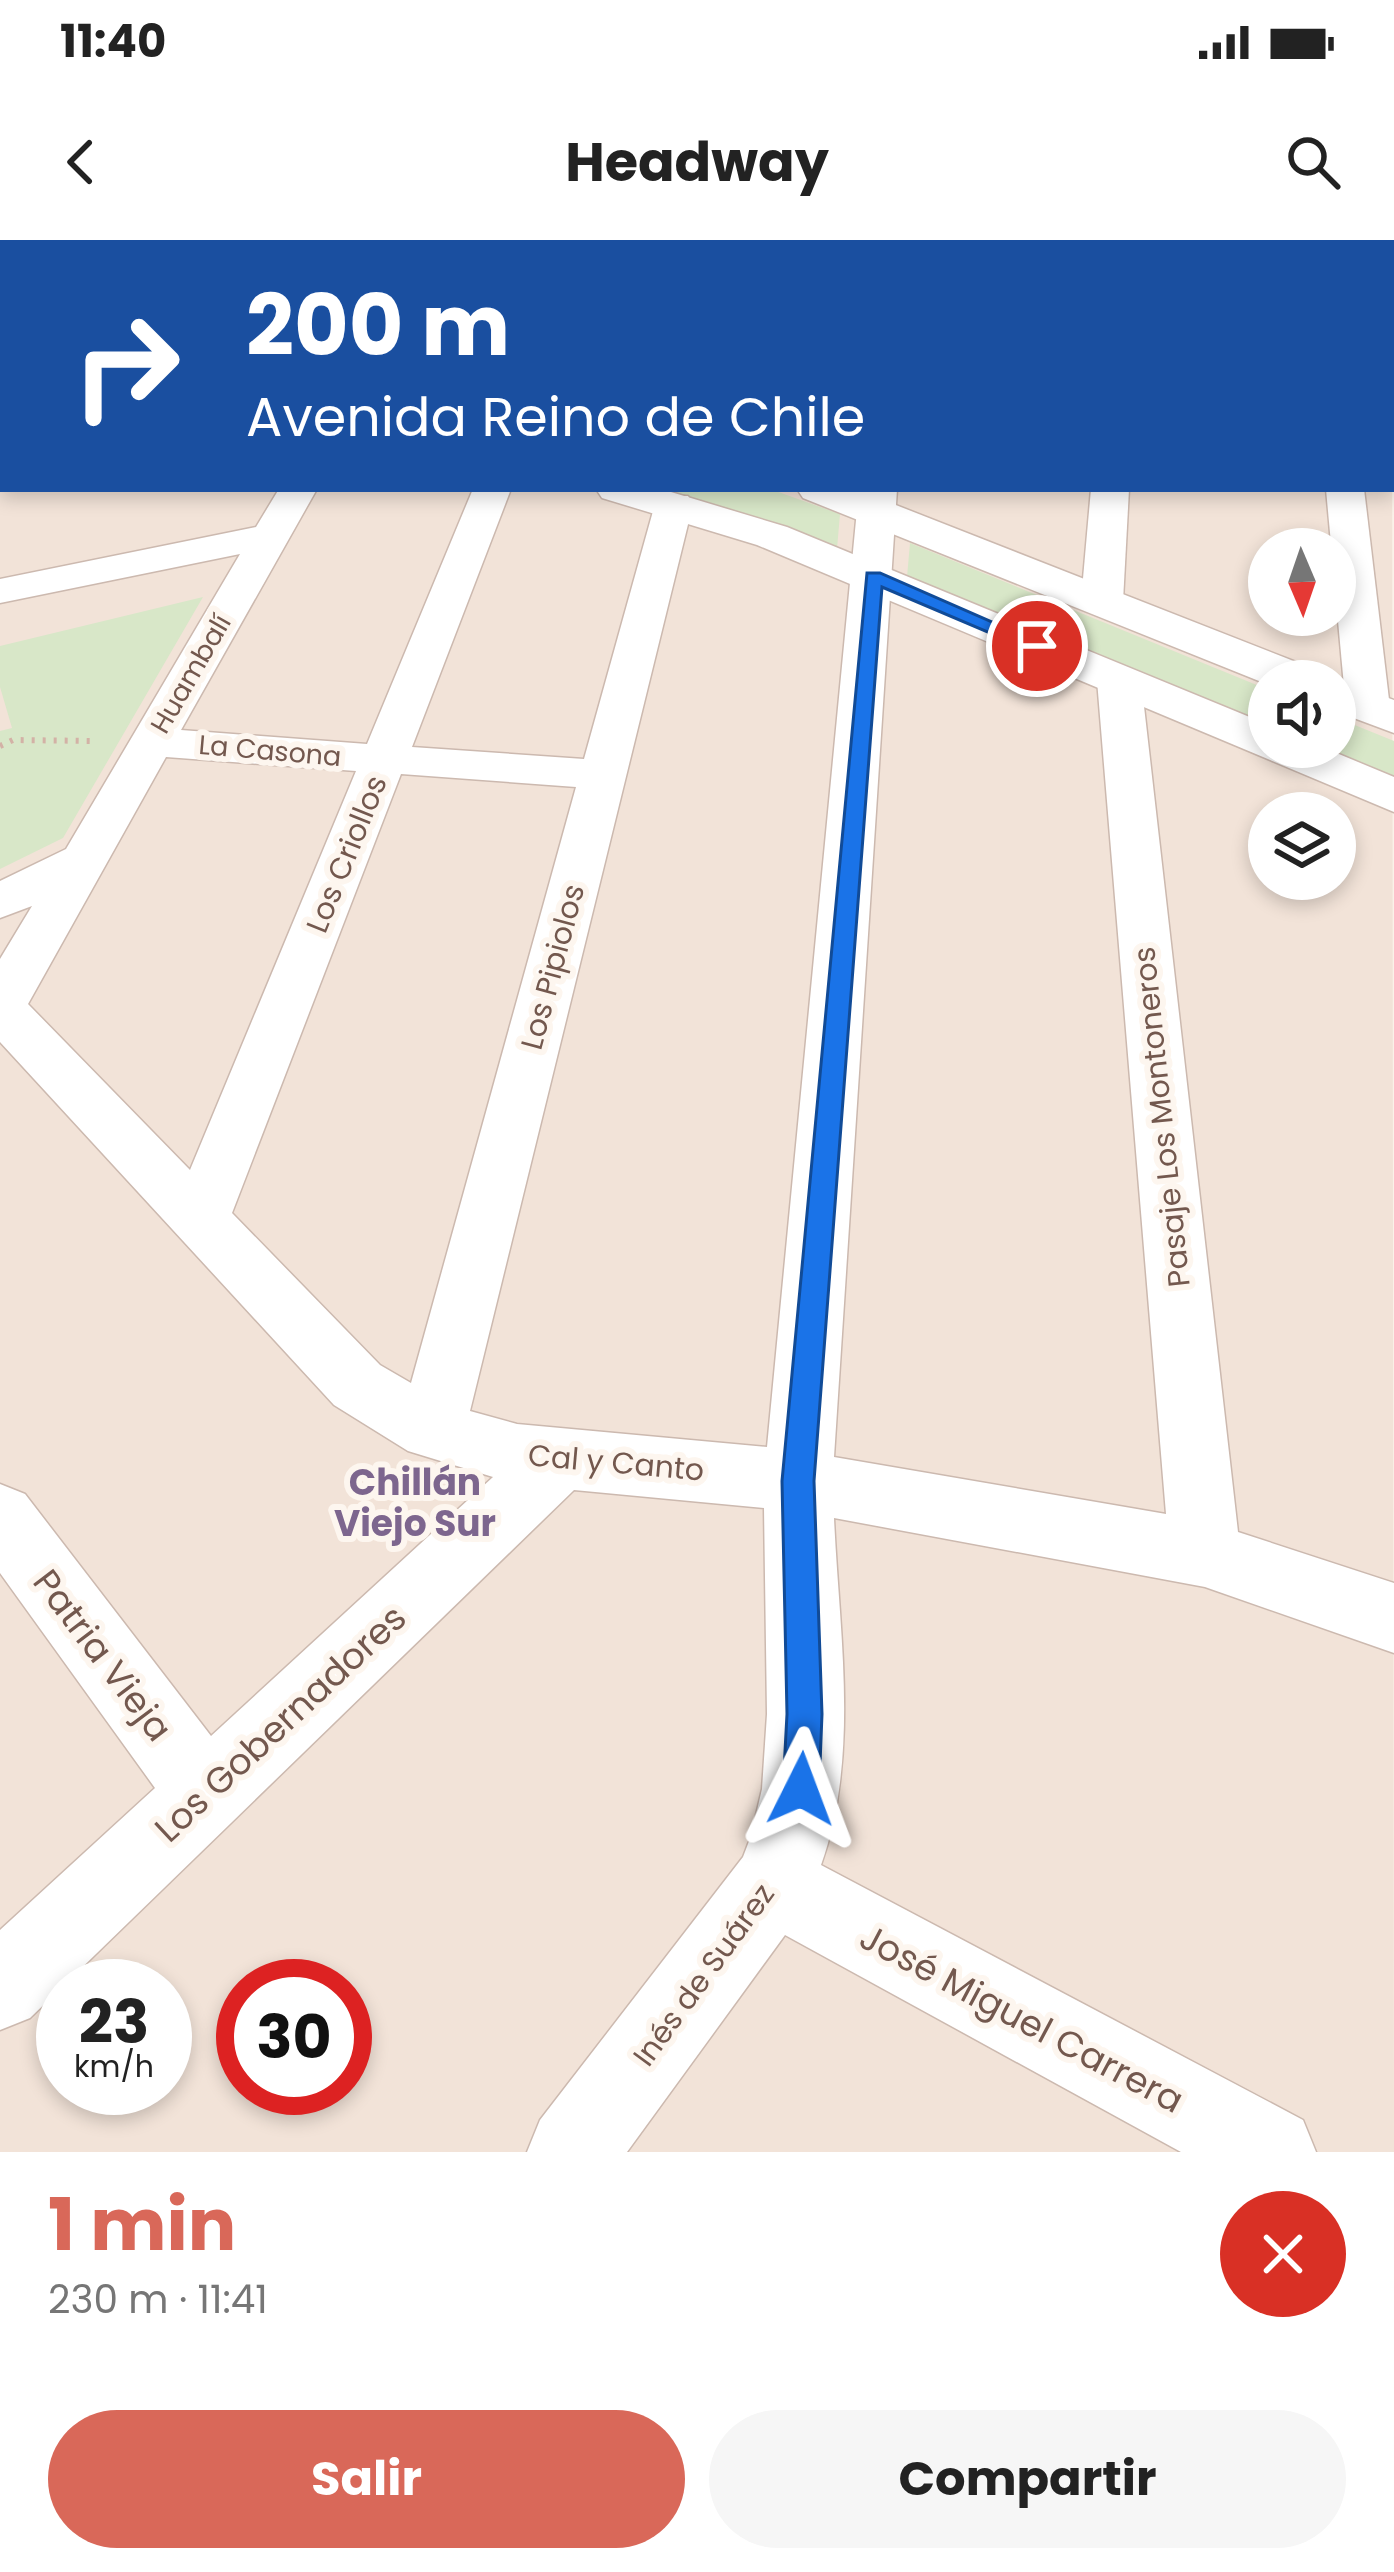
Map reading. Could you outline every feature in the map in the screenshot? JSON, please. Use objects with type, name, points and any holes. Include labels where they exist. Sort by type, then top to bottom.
[{"type":"street","name":"Huambalí","points":[[0,1007],[296,492]]},
{"type":"street","name":"Los Criollos","points":[[200,1218],[491,492]]},
{"type":"street","points":[[628,492],[720,517],[1248,734]]},
{"type":"street","points":[[834,492],[878,500],[1102,601],[1249,660]]},
{"type":"street","points":[[1102,601],[1110,492]]},
{"type":"street","points":[[1345,492],[1366,707]]},
{"type":"street","name":"Inés de Suárez","points":[[572,2152],[773,1883],[791,1836],[801,1789],[805,1714],[798,1481],[878,500]]},
{"type":"street","name":"Los Pipiolos","points":[[432,1430],[674,505]]},
{"type":"street","points":[[0,591],[271,536]]},
{"type":"street","name":"Pasaje Los Montoneros","points":[[1119,680],[1205,1554]]},
{"type":"street","name":"La Casona","points":[[152,742],[603,775]]},
{"type":"street","points":[[1324,768],[1393,799]]},
{"type":"street","points":[[0,901],[85,859]]},
{"type":"street","name":"Cal y Canto","points":[[0,1007],[357,1385],[432,1430],[475,1446],[560,1459],[798,1481],[1205,1554],[1394,1618]]},
{"type":"street","name":"Los Gobernadores","points":[[0,1988],[560,1459]]},
{"type":"street","name":"Patria Vieja","points":[[0,1516],[206,1793]]},
{"type":"street","name":"José Miguel Carrera","points":[[773,1883],[1271,2152]]},
{"type":"path","points":[[0,746],[14,740],[152,742]]},
{"type":"shaded area","points":[[0,492],[1392,492],[1394,2152],[0,2152]]},
{"type":"green space","points":[[662,492],[778,492],[840,514],[837,549]]},
{"type":"green space","points":[[910,543],[1248,681],[1248,719],[907,577]]},
{"type":"green space","points":[[203,597],[63,838],[0,869],[0,731],[12,728],[0,687],[0,646]]},
{"type":"green space","points":[[1356,726],[1394,741],[1394,781],[1356,765]]},
{"type":"district","name":"Chillán Viejo Sur","points":[[415,1502]]},
{"type":"route","points":[[801,1789],[805,1714],[798,1481],[873,577],[1037,646]]}]
